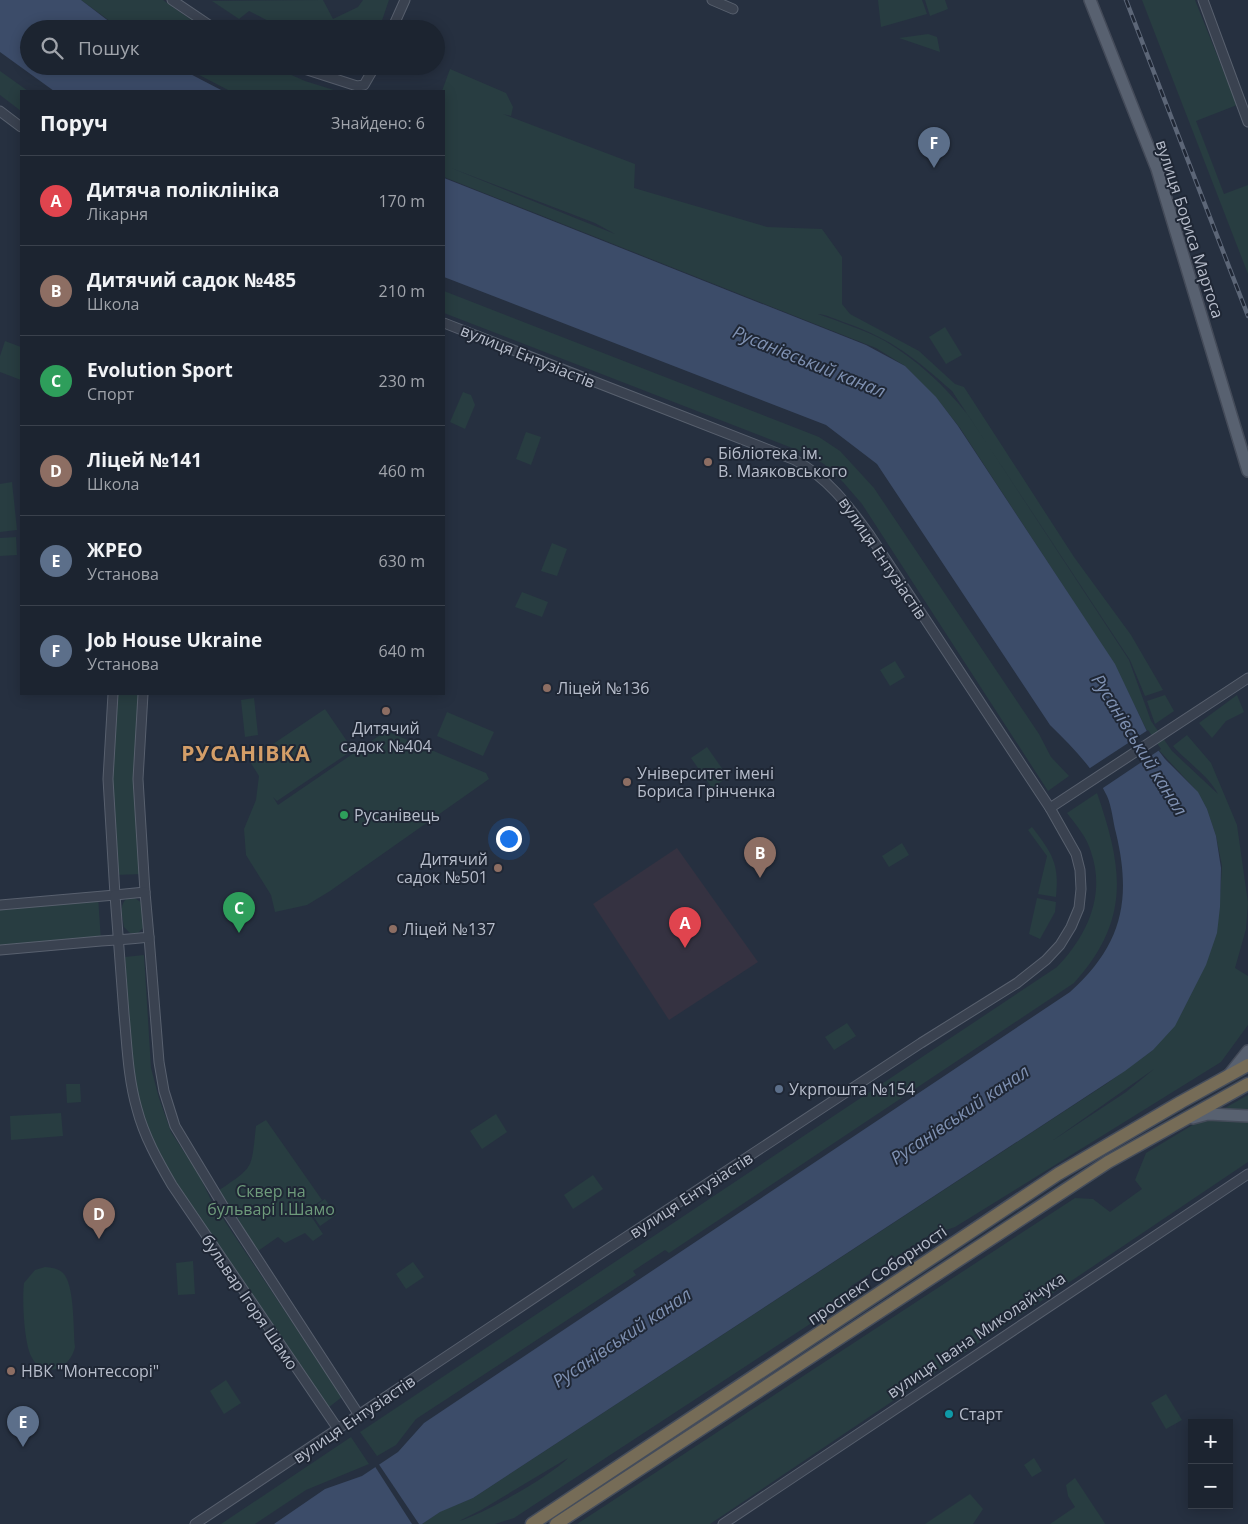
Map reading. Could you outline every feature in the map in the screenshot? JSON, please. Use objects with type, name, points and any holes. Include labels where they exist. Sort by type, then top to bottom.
[{"type":"highway","name":"проспект Соборності","points":[[532,1524],[1058,1174],[1248,1065]]},
{"type":"highway","name":"проспект Соборності","points":[[556,1524],[1108,1162],[1172,1124],[1248,1084]]},
{"type":"main road","name":"вулиця Бориса Мартоса","points":[[1090,0],[1157,169],[1248,471]]},
{"type":"main road","points":[[1229,1075],[1248,1051]]},
{"type":"main road","points":[[1172,1124],[1208,1114],[1248,1116]]},
{"type":"street","points":[[172,0],[202,20]]},
{"type":"street","points":[[396,20],[405,0]]},
{"type":"street","points":[[712,0],[734,9]]},
{"type":"street","points":[[1203,0],[1248,122]]},
{"type":"street","points":[[321,75],[344,83],[364,85],[370,75]]},
{"type":"street","points":[[0,111],[20,126]]},
{"type":"street","name":"вулиця Ентузіастів","points":[[195,1524],[921,1043],[1017,983],[1060,946],[1072,927],[1079,908],[1080,870],[1076,854],[1050,808],[869,534],[844,500],[814,470],[795,460],[445,323]]},
{"type":"street","points":[[1050,808],[1248,678]]},
{"type":"street","points":[[113,695],[108,779],[115,895]]},
{"type":"street","points":[[0,905],[145,892],[138,779],[143,695]]},
{"type":"street","name":"бульвар Ігоря Шамо","points":[[145,892],[159,1062],[164,1091],[175,1126],[225,1209],[359,1415]]},
{"type":"street","name":"бульвар Ігоря Шамо","points":[[115,895],[129,1073],[137,1110],[154,1154],[200,1228],[338,1429]]},
{"type":"street","points":[[0,950],[149,938]]},
{"type":"street","name":"вулиця Івана Миколайчука","points":[[723,1524],[1248,1174]]},
{"type":"shaded area","points":[[677,848],[758,962],[669,1020],[593,904]]},
{"type":"green space","points":[[81,0],[163,0],[191,20],[109,20]]},
{"type":"green space","points":[[323,0],[333,19],[358,7],[363,0],[389,0],[382,20],[266,20],[249,11],[239,19],[212,1]]},
{"type":"green space","points":[[878,0],[922,0],[927,14],[881,27]]},
{"type":"green space","points":[[925,0],[945,0],[948,9],[930,16]]},
{"type":"green space","points":[[1142,0],[1195,0],[1237,105],[1196,121],[1224,194],[1248,185],[1248,274]]},
{"type":"green space","points":[[928,34],[937,37],[940,52],[899,38]]},
{"type":"green space","points":[[450,69],[506,93],[513,107],[511,116],[503,114],[635,164],[634,188],[767,227],[822,229],[842,257],[842,304],[850,314],[919,351],[955,384],[964,387],[1074,557],[1131,635],[1163,690],[1145,696],[1130,660],[985,441],[1129,660],[1151,721],[1172,751],[1218,794],[1203,775],[1173,746],[1187,735],[1211,763],[1237,825],[1248,903],[1246,929],[1235,968],[1248,976],[1248,1025],[1221,1062],[955,1227],[928,1236],[851,1286],[842,1303],[514,1518],[495,1524],[422,1524],[441,1511],[473,1498],[1106,1084],[1153,1050],[1220,896],[1222,866],[1216,836],[1207,809],[1196,790],[1154,745],[1113,662],[960,428],[938,400],[905,366],[876,348],[445,177],[445,90],[442,90]],"holes":[[[451,168],[595,223],[615,234]],[[818,314],[862,329],[877,336],[903,351],[952,391],[967,414],[940,384],[908,356],[885,341],[852,326]],[[1154,1069],[1126,1092],[1052,1141]],[[568,1458],[548,1474],[517,1493],[484,1511],[459,1521]]]},
{"type":"green space","points":[[0,71],[27,90],[20,90],[20,110],[0,95]]},
{"type":"green space","points":[[199,75],[291,75],[334,90],[228,90]]},
{"type":"green space","points":[[445,291],[819,437],[840,451],[874,488],[1039,734],[1051,757],[1069,776],[1048,791],[862,504],[824,464],[805,453],[445,313]]},
{"type":"green space","points":[[945,327],[962,355],[946,364],[929,337]]},
{"type":"green space","points":[[5,341],[20,347],[20,380],[0,372],[0,356]]},
{"type":"green space","points":[[463,392],[471,395],[475,405],[465,429],[450,422]]},
{"type":"green space","points":[[526,432],[541,437],[531,465],[516,459]]},
{"type":"green space","points":[[12,482],[17,530],[0,532],[0,484]]},
{"type":"green space","points":[[16,537],[17,555],[0,556],[0,538]]},
{"type":"green space","points":[[552,543],[567,549],[557,576],[541,571]]},
{"type":"green space","points":[[522,592],[548,602],[542,617],[515,607]]},
{"type":"green space","points":[[895,661],[905,677],[890,686],[880,670]]},
{"type":"green space","points":[[113,695],[143,695],[139,728],[143,874],[114,875],[108,779]]},
{"type":"green space","points":[[1165,695],[1174,711],[1155,724],[1147,701]]},
{"type":"green space","points":[[1237,695],[1244,712],[1226,721],[1212,738],[1199,723]]},
{"type":"green space","points":[[254,698],[258,735],[245,737],[241,700]]},
{"type":"green space","name":"Русанівець","points":[[325,709],[353,750],[277,801],[273,797],[278,805],[386,731],[486,773],[489,779],[330,891],[307,905],[275,912],[271,895],[246,855],[244,829],[256,800],[259,776],[249,760]]},
{"type":"green space","points":[[447,712],[494,732],[483,756],[437,736]]},
{"type":"green space","points":[[707,747],[728,777],[712,788],[691,758]]},
{"type":"green space","points":[[1097,793],[1112,845],[1117,892],[1113,915],[1105,937],[1092,960],[1074,983],[669,1253],[665,1250],[633,1271],[636,1275],[416,1419],[396,1445],[377,1456],[360,1432],[1057,967],[1068,955],[1085,928],[1095,899],[1096,884],[1095,868],[1087,841],[1067,813]]},
{"type":"green space","points":[[1032,827],[1053,859],[1057,875],[1056,897],[1038,894],[1047,856],[1028,830]]},
{"type":"green space","points":[[902,843],[909,855],[889,867],[882,856]]},
{"type":"green space","points":[[98,896],[101,941],[0,950],[0,905]]},
{"type":"green space","points":[[128,898],[135,898],[143,904],[144,927],[138,933],[130,933],[124,927],[122,907]]},
{"type":"green space","points":[[1037,898],[1056,902],[1055,912],[1040,939],[1029,934]]},
{"type":"green space","points":[[144,955],[151,1068],[171,1132],[198,1173],[212,1202],[342,1397],[328,1408],[176,1182],[161,1156],[149,1129],[137,1092],[131,1054],[125,957]]},
{"type":"green space","points":[[847,1023],[856,1036],[834,1050],[825,1037]]},
{"type":"green space","points":[[66,1084],[80,1084],[81,1102],[67,1103]]},
{"type":"green space","points":[[1248,1095],[1248,1112],[1225,1108]]},
{"type":"green space","points":[[61,1113],[63,1136],[11,1140],[10,1116]]},
{"type":"green space","points":[[496,1114],[507,1132],[482,1149],[470,1131]]},
{"type":"green space","points":[[1235,1118],[1248,1120],[1248,1162],[710,1524],[577,1524],[1075,1198],[1093,1199],[1110,1212],[1142,1189],[1135,1180],[1146,1153],[1201,1120]]},
{"type":"green space","name":"Сквер на бульварі І.Шамо","points":[[266,1120],[322,1200],[307,1210],[323,1234],[313,1241],[305,1233],[285,1243],[278,1237],[258,1251],[218,1191],[239,1176],[249,1166],[252,1159],[256,1126]]},
{"type":"green space","points":[[593,1175],[603,1189],[573,1209],[564,1195]]},
{"type":"green space","points":[[325,1199],[336,1215],[320,1226],[309,1210]]},
{"type":"green space","points":[[193,1261],[195,1294],[178,1295],[176,1263]]},
{"type":"green space","points":[[413,1262],[424,1277],[406,1289],[396,1274]]},
{"type":"green space","points":[[45,1267],[55,1268],[63,1273],[70,1287],[75,1347],[68,1361],[62,1366],[48,1370],[42,1368],[31,1356],[25,1331],[23,1309],[24,1283],[35,1270]]},
{"type":"green space","points":[[226,1380],[241,1403],[224,1414],[210,1391]]},
{"type":"green space","points":[[1166,1394],[1182,1420],[1166,1429],[1151,1403]]},
{"type":"green space","points":[[351,1437],[369,1464],[306,1490],[255,1524],[221,1524]]},
{"type":"green space","points":[[1034,1458],[1042,1471],[1032,1477],[1024,1465]]},
{"type":"green space","points":[[1075,1478],[1105,1524],[1050,1524],[1075,1507],[1068,1496],[1066,1485]]},
{"type":"green space","points":[[970,1494],[983,1509],[973,1524],[925,1524]]},
{"type":"water","points":[[0,0],[81,0],[107,20],[20,20],[20,66],[0,52]]},
{"type":"water","points":[[32,75],[192,75],[221,90],[53,90]]},
{"type":"water","name":"Русанівський канал","points":[[445,178],[866,345],[905,366],[936,397],[958,426],[1115,664],[1152,742],[1165,759],[1198,792],[1207,809],[1216,836],[1221,868],[1217,933],[1206,965],[1175,1026],[1153,1050],[1125,1071],[473,1498],[440,1512],[422,1524],[274,1524],[325,1489],[362,1476],[398,1452],[424,1423],[1070,992],[1088,974],[1112,939],[1122,900],[1123,879],[1121,857],[1110,805],[1102,786],[1082,758],[1050,725],[877,464],[826,425],[445,277]]},
{"type":"pier","points":[[1148,730],[1161,749],[1100,790],[1087,770]]},
{"type":"pier","points":[[378,1463],[419,1524],[412,1524],[374,1465]]},
{"type":"railway","points":[[1126,0],[1248,316]]},
{"type":"place","name":"Job House Ukraine","points":[[934,168]]},
{"type":"place","name":"Бібліотека ім. В. Маяковського","points":[[708,462]]},
{"type":"place","name":"Ліцей №136","points":[[547,688]]},
{"type":"place","name":"Дитячий садок №404","points":[[386,711]]},
{"type":"place","name":"Університет імені Бориса Грінченка","points":[[627,782]]},
{"type":"place","name":"Русанівець","points":[[344,815]]},
{"type":"place","name":"Дитячий садок №501","points":[[498,868]]},
{"type":"place","name":"Дитячий садок №485","points":[[760,878]]},
{"type":"place","name":"Ліцей №137","points":[[393,929]]},
{"type":"place","name":"Evolution Sport","points":[[239,933]]},
{"type":"place","name":"Дитяча поліклініка","points":[[685,948]]},
{"type":"place","name":"Укрпошта №154","points":[[779,1089]]},
{"type":"place","name":"Ліцей №141","points":[[99,1239]]},
{"type":"place","name":"НВК \"Монтессорі\"","points":[[11,1371]]},
{"type":"place","name":"Старт","points":[[949,1414]]},
{"type":"place","name":"ЖРЕО","points":[[23,1447]]},
{"type":"district","name":"РУСАНІВКА","points":[[246,754]]}]
